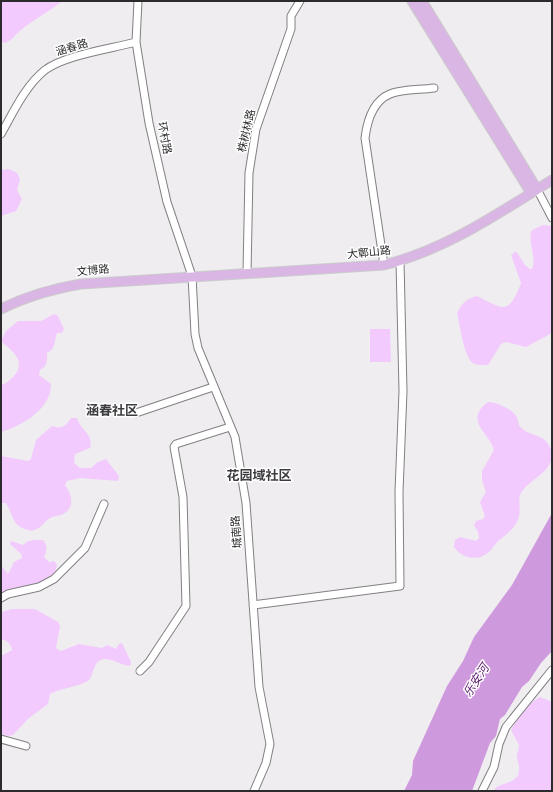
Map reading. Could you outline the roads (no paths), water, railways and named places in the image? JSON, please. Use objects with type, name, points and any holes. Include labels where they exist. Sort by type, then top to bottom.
[{"type":"main road","points":[[412,1],[534,191]]},
{"type":"main road","points":[[422,1],[534,191]]},
{"type":"main road","name":"大鄣山路","points":[[192,276],[384,265],[400,261],[411,258],[479,225],[552,180]]},
{"type":"main road","name":"文博路","points":[[1,309],[50,289],[107,281],[192,276]]},
{"type":"street","name":"环村路","points":[[138,1],[136,42],[159,170],[167,202],[192,276]]},
{"type":"street","name":"株树林路","points":[[247,273],[249,173],[256,129],[291,29],[291,16],[300,1]]},
{"type":"street","name":"涵春路","points":[[1,134],[30,86],[45,70],[64,60],[136,42]]},
{"type":"street","points":[[384,265],[365,138],[368,118],[383,98],[391,94],[434,88]]},
{"type":"street","points":[[534,191],[552,218]]},
{"type":"street","points":[[253,605],[400,586],[399,492],[403,391],[400,261]]},
{"type":"street","name":"城南路","points":[[192,276],[195,334],[213,387],[235,437],[246,503],[259,687],[270,744],[266,763],[254,791]]},
{"type":"street","points":[[136,413],[213,387]]},
{"type":"street","points":[[140,671],[149,662],[186,606],[183,497],[174,447],[176,444],[230,427]]},
{"type":"street","points":[[1,598],[8,594],[39,586],[54,580],[85,548],[93,534],[104,504]]},
{"type":"street","points":[[482,791],[494,767],[499,744],[506,727],[552,670]]},
{"type":"street","points":[[1,739],[26,746]]},
{"type":"water","name":"乐安河","points":[[552,513],[552,651],[541,663],[529,681],[522,687],[505,715],[500,719],[496,736],[490,743],[472,791],[404,791],[412,775],[413,761],[447,686],[463,661],[474,637],[512,585]]},
{"type":"district","name":"涵春社区","points":[[112,412]]},
{"type":"district","name":"花园域社区","points":[[259,477]]}]
